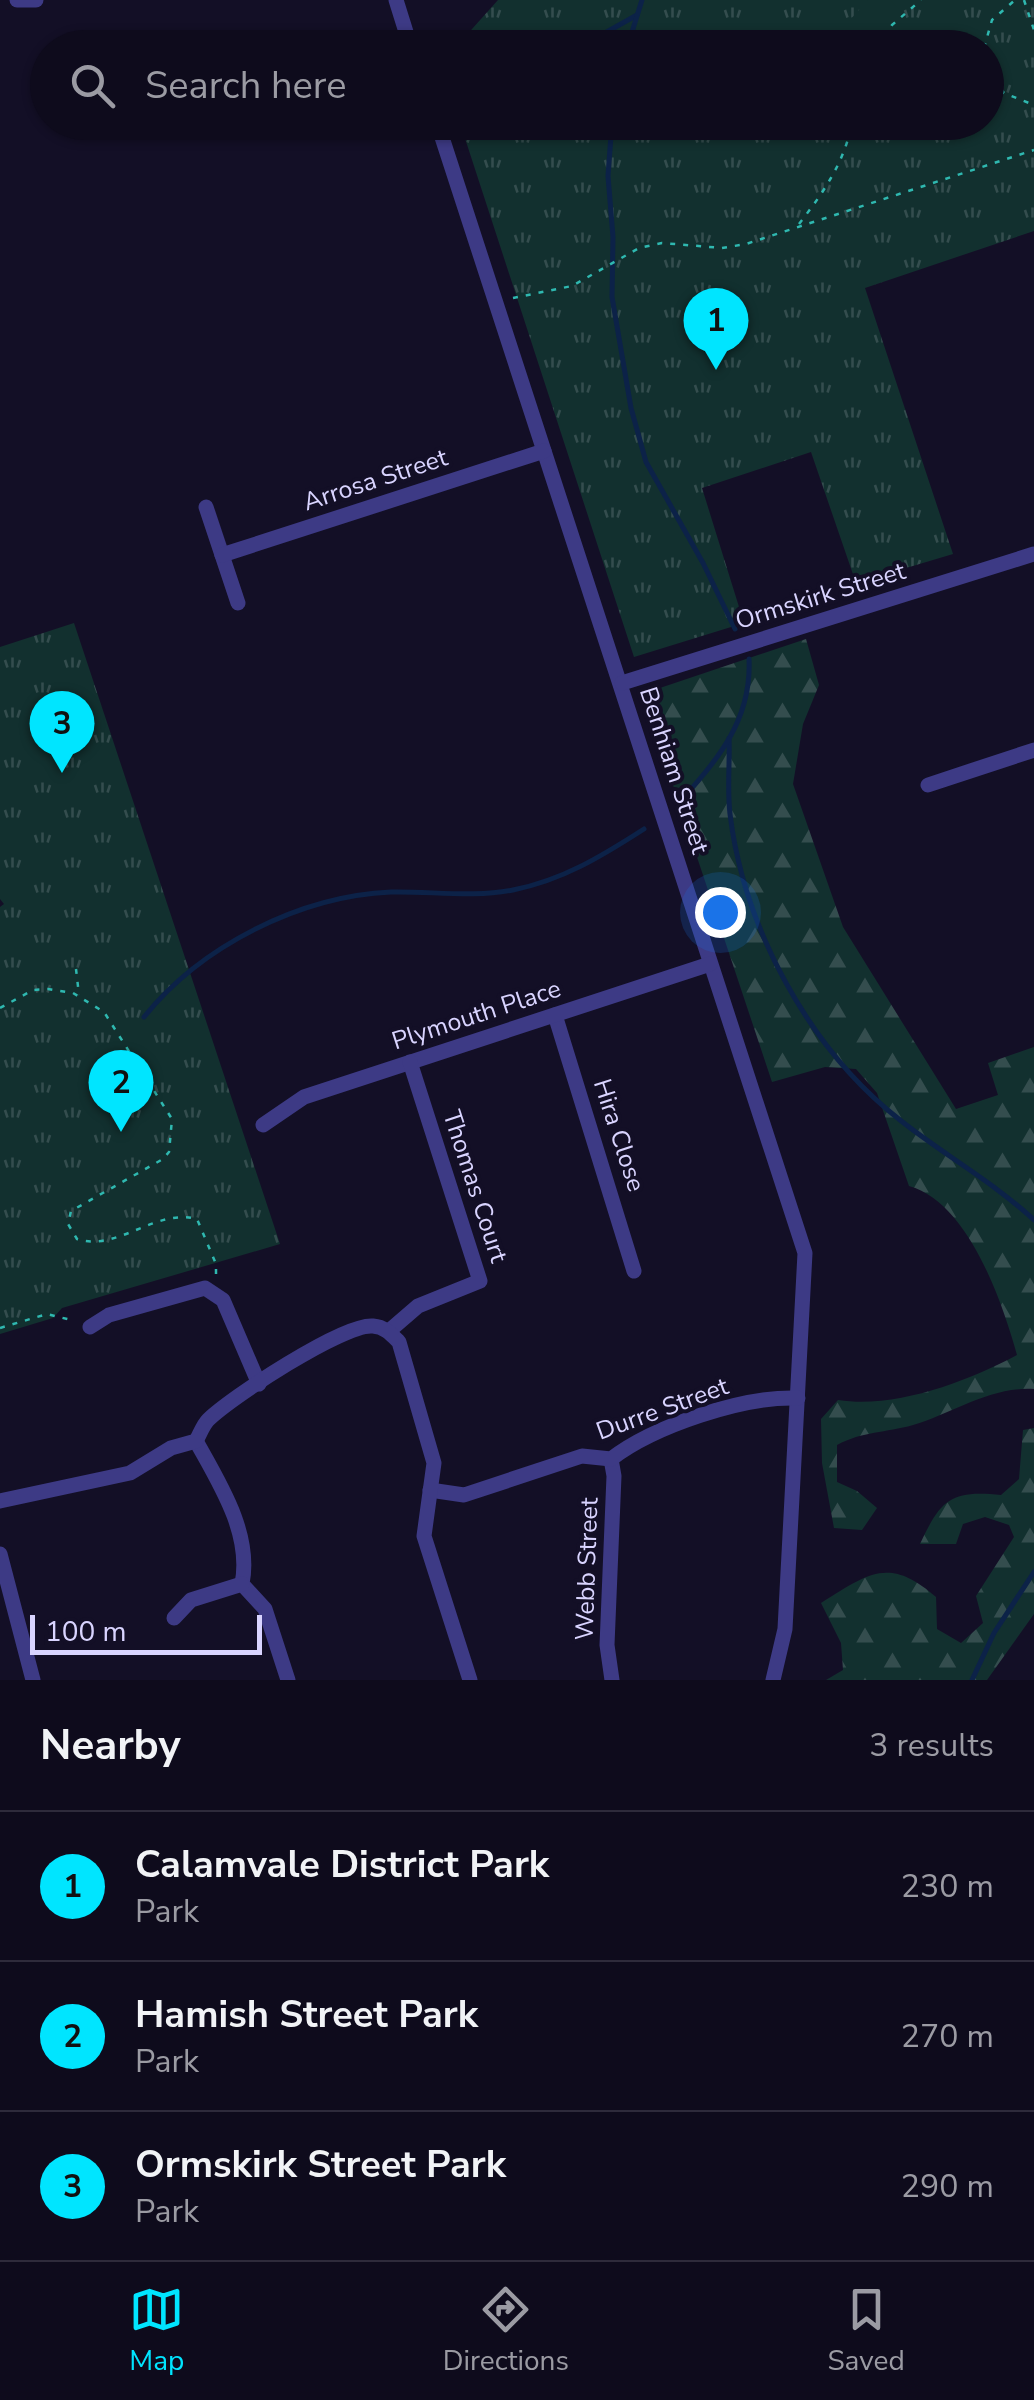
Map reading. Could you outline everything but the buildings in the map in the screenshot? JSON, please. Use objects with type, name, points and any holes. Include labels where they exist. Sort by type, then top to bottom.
[{"type":"street","points":[[17,0],[36,0]]},
{"type":"street","points":[[396,0],[406,30]]},
{"type":"street","name":"Benhiam Street","points":[[443,140],[804,1253],[785,1629],[773,1680]]},
{"type":"street","name":"Arrosa Street","points":[[222,555],[544,451]]},
{"type":"street","points":[[206,507],[238,603]]},
{"type":"street","name":"Ormskirk Street","points":[[622,683],[1034,554]]},
{"type":"street","points":[[928,785],[1034,750]]},
{"type":"street","name":"Plymouth Place","points":[[263,1125],[304,1097],[710,964]]},
{"type":"street","name":"Hira Close","points":[[555,1015],[634,1271]]},
{"type":"street","name":"Thomas Court","points":[[388,1331],[418,1306],[480,1281],[410,1062]]},
{"type":"street","points":[[90,1328],[109,1315],[193,1288],[216,1292],[259,1384]]},
{"type":"street","points":[[0,1502],[130,1473],[171,1448],[196,1441],[208,1421],[259,1384],[350,1330],[370,1325],[388,1331],[399,1342],[430,1439],[434,1463],[424,1536],[470,1680]]},
{"type":"street","name":"Durre Street","points":[[430,1490],[464,1495],[582,1456],[611,1459],[631,1441],[760,1399],[798,1398]]},
{"type":"street","points":[[196,1441],[235,1520],[246,1563],[242,1584]]},
{"type":"street","name":"Webb Street","points":[[611,1459],[614,1476],[606,1646],[612,1680]]},
{"type":"street","points":[[0,1554],[33,1680]]},
{"type":"street","points":[[174,1618],[191,1600],[242,1584]]},
{"type":"street","points":[[242,1584],[265,1609],[288,1680]]},
{"type":"path","points":[[889,30],[920,0]]},
{"type":"path","points":[[989,30],[992,20],[1014,0]]},
{"type":"path","points":[[1024,0],[1034,30]]},
{"type":"path","points":[[1004,93],[1034,105]]},
{"type":"path","points":[[798,225],[824,191],[849,140]]},
{"type":"path","points":[[496,302],[572,286],[600,273],[633,250],[662,243],[722,248],[1034,150]]},
{"type":"path","points":[[76,969],[78,996]]},
{"type":"path","points":[[0,1008],[33,990],[78,996],[110,1020],[167,1108],[172,1136],[162,1159],[71,1211],[68,1224],[77,1239],[89,1243],[181,1215],[197,1219],[216,1264],[216,1292]]},
{"type":"path","points":[[0,1328],[47,1314],[90,1328]]},
{"type":"green space","points":[[498,0],[1034,0],[1034,231],[865,288],[953,554],[856,583],[811,452],[702,488],[744,623],[634,657],[466,140],[1004,140],[1004,30],[471,30]]},
{"type":"green space","points":[[868,0],[890,0],[899,9],[876,30],[841,30]]},
{"type":"green space","points":[[74,623],[280,1244],[62,1308],[53,1318],[0,1334],[0,907],[4,904],[0,899],[0,647]]},
{"type":"green space","points":[[806,639],[819,685],[803,724],[793,784],[843,927],[956,1109],[998,1095],[988,1063],[1034,1047],[1034,1389],[987,1396],[913,1425],[837,1445],[837,1482],[857,1491],[877,1508],[862,1530],[834,1528],[822,1463],[821,1419],[838,1400],[883,1401],[930,1391],[1017,1355],[980,1256],[949,1212],[930,1196],[909,1186],[877,1093],[856,1069],[825,1067],[772,1082],[648,710],[654,690]]},
{"type":"green space","points":[[1034,1428],[1034,1614],[987,1680],[826,1680],[843,1670],[841,1643],[821,1603],[866,1577],[892,1573],[920,1584],[936,1597],[937,1629],[961,1643],[983,1623],[976,1596],[1014,1537],[1009,1525],[985,1517],[963,1524],[956,1544],[920,1544],[934,1517],[950,1501],[970,1494],[1001,1495],[1019,1479],[1023,1430]]},
{"type":"waterway","points":[[633,30],[642,0]]},
{"type":"waterway","points":[[610,30],[637,15]]},
{"type":"waterway","points":[[611,140],[612,297],[631,408],[646,462],[735,629]]},
{"type":"waterway","points":[[678,804],[718,755],[738,721],[745,702],[749,659]]},
{"type":"waterway","points":[[729,738],[730,814],[750,900],[786,983],[810,1022],[867,1091],[1034,1220]]},
{"type":"waterway","points":[[144,1017],[167,991],[223,947],[288,915],[357,896],[391,892],[483,894],[531,886],[582,866],[644,829]]},
{"type":"waterway","points":[[972,1680],[994,1633],[1034,1572]]},
{"type":"place","name":"Calamvale District Park","points":[[716,370]]},
{"type":"place","name":"Ormskirk Street Park","points":[[62,773]]},
{"type":"place","name":"Hamish Street Park","points":[[121,1132]]}]
